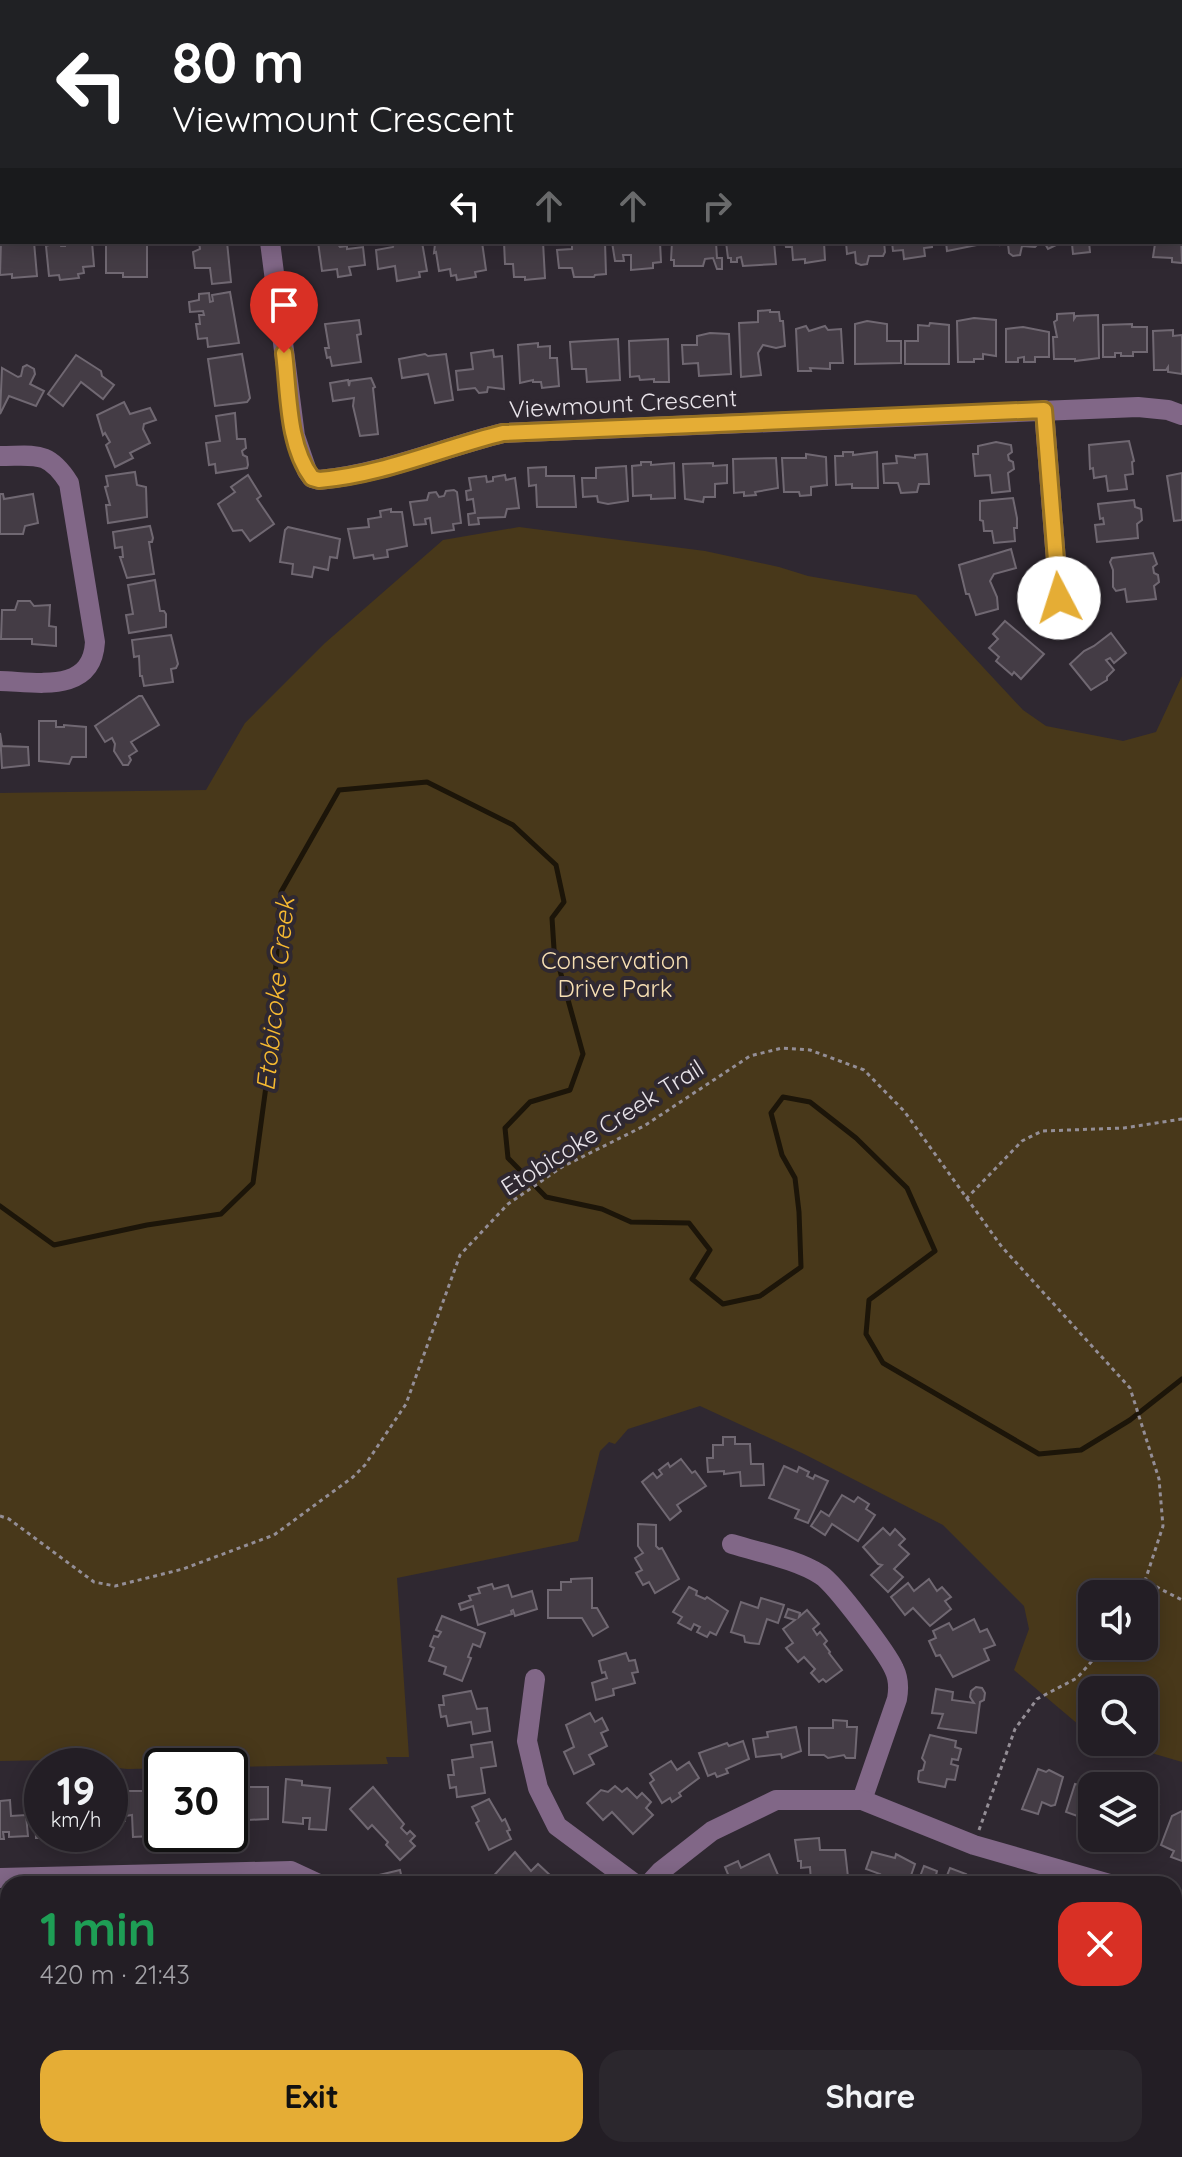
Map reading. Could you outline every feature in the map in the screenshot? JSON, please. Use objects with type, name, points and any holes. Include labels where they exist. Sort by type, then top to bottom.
[{"type":"street","name":"Viewmount Crescent","points":[[270,244],[295,436],[307,471],[312,478],[319,480],[374,471],[503,433],[1138,407],[1168,410],[1182,415]]},
{"type":"street","points":[[1044,410],[1059,598]]},
{"type":"street","points":[[0,456],[38,456],[56,463],[69,483],[95,642],[94,660],[78,677],[60,682],[0,681]]},
{"type":"street","points":[[732,1544],[821,1575],[836,1589],[894,1667],[900,1686],[897,1699],[862,1800]]},
{"type":"street","points":[[535,1679],[527,1741],[538,1788],[557,1826],[624,1876]]},
{"type":"street","points":[[656,1876],[712,1831],[776,1800],[862,1800],[1052,1875]]},
{"type":"street","points":[[83,1876],[291,1871],[302,1876]]},
{"type":"path","name":"Etobicoke Creek Trail","points":[[0,1516],[9,1519],[94,1582],[115,1586],[183,1569],[274,1535],[365,1465],[406,1404],[460,1255],[508,1204],[562,1167],[644,1126],[750,1056],[782,1048],[810,1050],[864,1070],[904,1111],[1002,1247],[1130,1388],[1159,1479],[1163,1526],[1145,1580]]},
{"type":"path","points":[[966,1199],[1022,1141],[1042,1131],[1124,1128],[1182,1119]]},
{"type":"path","points":[[1158,1588],[1182,1600]]},
{"type":"path","points":[[974,1845],[1015,1729],[1037,1699],[1077,1678],[1093,1660]]},
{"type":"green space","name":"Conservation Drive Park","points":[[519,527],[705,551],[808,576],[916,595],[1023,710],[1046,726],[1123,741],[1156,732],[1182,676],[1182,1762],[1158,1755],[1158,1676],[1078,1676],[1078,1724],[1014,1670],[1029,1629],[1024,1606],[943,1525],[804,1454],[700,1406],[628,1429],[615,1444],[609,1442],[600,1451],[578,1541],[397,1578],[409,1757],[386,1757],[388,1764],[248,1767],[248,1748],[144,1748],[144,1769],[128,1769],[128,1748],[24,1748],[24,1761],[0,1761],[0,793],[206,790],[245,723],[325,643],[443,540]]},
{"type":"building","points":[[1,244],[34,244],[37,276],[12,278],[12,274],[0,275]]},
{"type":"building","points":[[92,244],[94,266],[83,267],[84,273],[78,274],[79,278],[60,280],[59,275],[49,276],[46,246]]},
{"type":"building","points":[[106,244],[147,244],[147,277],[106,273]]},
{"type":"building","points":[[199,244],[227,244],[231,282],[212,284],[210,268],[195,268],[193,252],[200,249]]},
{"type":"building","points":[[318,244],[338,244],[340,247],[347,246],[347,249],[363,247],[365,265],[349,267],[351,275],[338,277],[337,269],[322,271]]},
{"type":"building","points":[[394,244],[422,244],[427,271],[419,272],[420,277],[397,281],[395,266],[378,269],[376,250],[393,247]]},
{"type":"building","points":[[435,244],[482,244],[486,270],[475,272],[476,277],[457,280],[456,275],[451,276],[450,269],[439,271]]},
{"type":"building","points":[[504,244],[543,244],[545,278],[525,280],[525,277],[514,277],[513,264],[505,264]]},
{"type":"building","points":[[572,244],[605,244],[606,274],[574,277],[572,268],[559,268],[557,250],[572,249]]},
{"type":"building","points":[[612,244],[660,244],[661,262],[653,263],[653,268],[631,270],[631,255],[623,255],[624,261],[615,261]]},
{"type":"building","points":[[672,244],[716,244],[717,258],[722,258],[722,269],[717,269],[713,258],[705,259],[703,266],[674,266],[674,260],[671,260]]},
{"type":"building","points":[[726,244],[774,244],[776,264],[743,266],[741,257],[737,258],[737,262],[731,262]]},
{"type":"building","points":[[785,244],[824,244],[825,260],[805,263],[805,259],[793,260],[792,247],[786,247]]},
{"type":"building","points":[[846,244],[884,244],[883,256],[869,256],[867,264],[856,263],[855,252],[847,254]]},
{"type":"building","points":[[892,244],[932,244],[932,247],[924,248],[925,256],[904,259],[903,250],[893,251]]},
{"type":"building","points":[[946,244],[982,244],[947,251]]},
{"type":"building","points":[[1008,244],[1038,244],[1035,247],[1022,246],[1020,255],[1009,253]]},
{"type":"building","points":[[1072,244],[1089,244],[1090,252],[1073,254]]},
{"type":"building","points":[[1155,244],[1181,244],[1182,263],[1172,262],[1172,258],[1153,257]]},
{"type":"building","points":[[230,292],[239,343],[208,347],[207,338],[198,339],[196,324],[200,324],[199,315],[204,315],[203,311],[190,312],[189,302],[199,300],[199,294],[209,293],[210,302],[213,301],[212,295]]},
{"type":"building","points":[[758,311],[779,312],[780,321],[783,321],[785,346],[776,348],[763,345],[758,353],[761,375],[741,377],[739,323],[758,322]]},
{"type":"building","points":[[1074,313],[1074,319],[1076,316],[1098,315],[1099,358],[1075,361],[1054,359],[1053,337],[1057,337],[1054,322],[1057,314]]},
{"type":"building","points":[[974,318],[996,320],[996,356],[983,354],[983,359],[974,359],[974,362],[958,362],[957,321]]},
{"type":"building","points":[[359,320],[361,334],[357,335],[361,362],[332,366],[325,348],[329,348],[325,324]]},
{"type":"building","points":[[867,321],[887,324],[887,341],[901,341],[901,363],[855,364],[855,324]]},
{"type":"building","points":[[930,323],[949,325],[949,364],[905,364],[905,341],[918,341],[918,325],[929,326]]},
{"type":"building","points":[[1132,324],[1132,327],[1147,327],[1147,352],[1133,352],[1133,356],[1115,353],[1115,357],[1103,357],[1103,325]]},
{"type":"building","points":[[806,326],[809,331],[825,326],[828,330],[841,329],[843,363],[830,363],[830,369],[798,371],[796,329]]},
{"type":"building","points":[[1023,327],[1049,332],[1049,357],[1035,357],[1035,362],[1024,362],[1024,357],[1018,358],[1018,362],[1006,362],[1006,329]]},
{"type":"building","points":[[1173,330],[1173,336],[1182,335],[1182,374],[1168,372],[1168,367],[1166,370],[1154,370],[1153,331]]},
{"type":"building","points":[[729,334],[731,374],[699,376],[698,363],[683,364],[682,345],[697,345],[697,336]]},
{"type":"building","points":[[618,339],[620,380],[587,382],[586,369],[572,369],[570,342]]},
{"type":"building","points":[[668,339],[669,382],[630,377],[629,341]]},
{"type":"building","points":[[538,343],[538,347],[550,346],[550,358],[557,358],[559,386],[542,388],[541,382],[533,380],[520,383],[518,345]]},
{"type":"building","points":[[493,350],[494,357],[502,356],[504,389],[488,387],[487,392],[479,393],[475,388],[458,390],[456,371],[473,369],[471,353]]},
{"type":"building","points":[[242,354],[250,398],[247,402],[215,406],[208,359]]},
{"type":"building","points":[[446,354],[453,400],[435,403],[428,374],[402,378],[399,359]]},
{"type":"building","points":[[76,355],[101,371],[102,376],[114,385],[103,399],[81,382],[63,406],[48,394]]},
{"type":"building","points":[[27,365],[34,369],[35,374],[30,384],[44,391],[36,406],[9,396],[0,414],[2,368],[18,377]]},
{"type":"building","points":[[371,378],[375,387],[378,434],[360,436],[354,398],[333,401],[330,383],[348,380],[349,386],[350,381]]},
{"type":"building","points":[[124,402],[130,414],[150,408],[156,420],[144,424],[143,429],[150,443],[130,453],[133,458],[115,467],[106,445],[110,442],[105,433],[103,435],[97,415]]},
{"type":"building","points":[[235,413],[237,439],[245,439],[246,448],[242,451],[248,465],[247,468],[216,473],[215,464],[209,465],[206,443],[220,441],[216,416]]},
{"type":"building","points":[[1129,441],[1134,461],[1133,474],[1125,475],[1127,489],[1108,491],[1106,476],[1094,478],[1093,468],[1090,469],[1089,445]]},
{"type":"building","points":[[996,442],[1011,445],[1012,452],[1008,455],[1014,469],[1008,473],[1010,491],[992,493],[990,475],[975,476],[973,454],[978,454],[978,446]]},
{"type":"building","points":[[843,452],[853,452],[853,455],[877,452],[878,488],[836,485],[835,456],[843,456]]},
{"type":"building","points":[[806,454],[826,457],[827,485],[811,487],[811,495],[784,492],[782,458],[806,458]]},
{"type":"building","points":[[927,454],[929,484],[919,484],[917,492],[901,493],[898,483],[884,483],[883,464],[897,463],[896,456],[915,458],[915,455]]},
{"type":"building","points":[[776,458],[778,488],[755,492],[756,495],[734,493],[733,459]]},
{"type":"building","points":[[641,462],[651,462],[651,465],[674,463],[675,498],[633,496],[632,466],[641,465]]},
{"type":"building","points":[[713,463],[713,466],[727,465],[727,483],[715,484],[715,497],[704,497],[703,502],[685,499],[683,464]]},
{"type":"building","points":[[626,466],[628,501],[608,504],[598,502],[597,496],[583,497],[582,478],[596,478],[596,468]]},
{"type":"building","points":[[546,467],[546,476],[574,476],[576,507],[537,507],[536,485],[529,486],[528,468]]},
{"type":"building","points":[[135,472],[137,485],[146,487],[147,517],[108,523],[106,505],[110,505],[105,487],[108,486],[106,476]]},
{"type":"building","points":[[1182,473],[1182,520],[1174,521],[1167,476]]},
{"type":"building","points":[[248,475],[261,496],[257,499],[274,524],[250,541],[242,530],[233,531],[218,504],[235,492],[231,487]]},
{"type":"building","points":[[505,475],[506,480],[515,478],[519,508],[507,509],[505,517],[478,518],[479,524],[469,525],[468,514],[475,513],[473,499],[467,500],[466,491],[471,490],[469,478],[486,476],[487,482],[493,481],[493,477]]},
{"type":"building","points":[[446,491],[457,492],[461,523],[453,524],[454,530],[432,533],[430,518],[425,519],[426,524],[414,525],[410,502],[427,500],[429,493],[436,492],[439,497],[444,496]]},
{"type":"building","points":[[0,494],[4,499],[33,494],[38,523],[25,526],[23,534],[0,534]]},
{"type":"building","points":[[1013,498],[1017,518],[1015,541],[994,543],[992,531],[984,531],[983,521],[980,520],[980,501]]},
{"type":"building","points":[[1134,500],[1135,507],[1141,509],[1142,520],[1137,524],[1138,538],[1097,542],[1095,525],[1104,524],[1098,504]]},
{"type":"building","points":[[391,509],[391,512],[402,512],[407,546],[387,550],[388,557],[374,559],[373,555],[354,558],[348,529],[369,527],[368,519],[381,517],[380,511]]},
{"type":"building","points":[[150,526],[154,574],[127,578],[120,557],[123,557],[122,547],[115,548],[113,532]]},
{"type":"building","points":[[288,527],[340,539],[337,558],[330,557],[328,570],[314,567],[312,577],[292,574],[293,564],[280,562]]},
{"type":"building","points":[[1011,549],[1016,568],[994,574],[990,581],[998,609],[976,615],[969,594],[966,594],[959,565]]},
{"type":"building","points":[[1153,553],[1157,564],[1153,567],[1154,573],[1158,575],[1159,582],[1154,586],[1156,599],[1127,602],[1125,589],[1116,591],[1113,587],[1112,558]]},
{"type":"building","points":[[155,580],[160,611],[166,614],[166,627],[129,633],[126,615],[133,614],[128,585]]},
{"type":"building","points":[[18,601],[30,601],[34,606],[50,605],[49,626],[56,627],[56,646],[32,644],[32,639],[1,639],[2,610],[15,610]]},
{"type":"building","points":[[1005,621],[1044,654],[1021,679],[996,661],[999,657],[989,648],[998,639],[993,634]]},
{"type":"building","points":[[1111,633],[1126,653],[1114,663],[1110,658],[1106,660],[1114,670],[1107,680],[1091,690],[1070,664]]},
{"type":"building","points":[[171,635],[178,664],[171,669],[173,682],[144,686],[139,656],[134,657],[132,640]]},
{"type":"building","points":[[142,696],[159,725],[131,742],[137,751],[129,756],[131,760],[128,765],[123,765],[114,751],[112,738],[105,742],[95,726]]},
{"type":"building","points":[[39,721],[56,721],[56,727],[86,727],[86,757],[72,757],[69,764],[39,761]]},
{"type":"building","points":[[0,733],[2,746],[28,747],[29,765],[2,768]]},
{"type":"building","points":[[723,1437],[735,1437],[735,1444],[750,1444],[751,1464],[763,1464],[764,1485],[741,1486],[740,1472],[708,1472],[707,1458],[713,1458],[713,1445],[723,1445]]},
{"type":"building","points":[[681,1459],[706,1486],[677,1505],[681,1511],[670,1520],[642,1482],[653,1473],[657,1478],[662,1474],[659,1470]]},
{"type":"building","points":[[784,1466],[797,1472],[799,1467],[809,1472],[807,1476],[813,1479],[815,1475],[828,1481],[808,1523],[795,1518],[799,1510],[769,1498]]},
{"type":"building","points":[[842,1495],[854,1502],[858,1497],[869,1504],[866,1509],[875,1515],[858,1541],[832,1524],[825,1535],[811,1526],[821,1511],[829,1516]]},
{"type":"building","points":[[638,1524],[656,1525],[656,1546],[662,1548],[679,1579],[655,1593],[649,1582],[643,1585],[636,1573],[642,1570],[635,1558],[643,1553],[638,1546]]},
{"type":"building","points":[[883,1528],[890,1535],[895,1529],[905,1539],[899,1545],[909,1554],[894,1569],[903,1577],[888,1592],[871,1575],[882,1565],[863,1547]]},
{"type":"building","points":[[592,1578],[592,1608],[597,1608],[608,1627],[593,1636],[582,1618],[548,1618],[548,1590],[561,1590],[561,1582],[571,1582],[571,1579]]},
{"type":"building","points":[[929,1579],[937,1591],[942,1587],[951,1597],[945,1601],[951,1609],[930,1626],[913,1608],[905,1615],[891,1597],[908,1583],[914,1591]]},
{"type":"building","points":[[492,1584],[494,1589],[508,1585],[512,1597],[532,1591],[537,1609],[515,1616],[513,1610],[512,1614],[478,1625],[473,1606],[461,1610],[459,1604],[471,1600],[469,1596],[480,1593],[478,1588]]},
{"type":"building","points":[[689,1587],[697,1591],[696,1595],[707,1597],[728,1611],[716,1635],[710,1632],[707,1637],[697,1632],[700,1627],[694,1624],[691,1630],[678,1623],[682,1617],[673,1612]]},
{"type":"building","points":[[761,1598],[784,1605],[778,1623],[767,1619],[759,1644],[745,1642],[744,1636],[731,1632],[741,1602],[758,1608]]},
{"type":"building","points":[[788,1609],[800,1613],[799,1617],[807,1610],[819,1624],[813,1629],[827,1641],[824,1644],[842,1670],[826,1682],[823,1679],[819,1682],[811,1673],[815,1669],[804,1657],[798,1662],[786,1648],[793,1643],[783,1629],[795,1620],[785,1617]]},
{"type":"building","points":[[442,1616],[485,1633],[480,1647],[473,1644],[462,1681],[444,1674],[446,1667],[429,1661],[434,1636],[438,1637],[441,1632],[436,1630]]},
{"type":"building","points":[[974,1619],[980,1632],[987,1629],[995,1645],[984,1649],[989,1660],[953,1677],[940,1655],[936,1656],[929,1641],[936,1638],[933,1631],[949,1623],[953,1630]]},
{"type":"building","points":[[626,1653],[629,1661],[635,1660],[638,1672],[632,1673],[635,1683],[613,1689],[614,1695],[596,1700],[592,1683],[607,1678],[599,1661]]},
{"type":"building","points":[[976,1687],[982,1688],[985,1693],[984,1700],[980,1702],[976,1733],[938,1728],[943,1714],[932,1713],[936,1689],[953,1692],[952,1700],[974,1703],[970,1697]]},
{"type":"building","points":[[471,1691],[477,1709],[487,1708],[490,1731],[473,1734],[471,1722],[448,1726],[446,1716],[441,1717],[439,1705],[444,1705],[443,1696]]},
{"type":"building","points":[[590,1713],[595,1722],[602,1718],[608,1730],[601,1733],[607,1746],[589,1755],[594,1764],[574,1774],[564,1752],[574,1747],[566,1725]]},
{"type":"building","points":[[833,1720],[847,1721],[847,1727],[857,1727],[855,1758],[809,1755],[809,1728],[833,1728]]},
{"type":"building","points":[[796,1727],[801,1751],[782,1758],[781,1754],[756,1757],[753,1739],[768,1737],[767,1732]]},
{"type":"building","points":[[930,1735],[956,1741],[955,1747],[961,1749],[958,1760],[952,1759],[951,1764],[958,1766],[955,1780],[947,1779],[945,1787],[919,1782],[918,1779],[919,1771],[923,1770],[925,1762],[922,1758]]},
{"type":"building","points":[[743,1741],[749,1759],[726,1769],[728,1773],[708,1776],[699,1753]]},
{"type":"building","points":[[492,1742],[496,1766],[481,1768],[485,1793],[457,1797],[456,1787],[450,1788],[448,1775],[454,1775],[452,1760],[473,1757],[471,1745]]},
{"type":"building","points":[[671,1761],[677,1770],[689,1762],[699,1778],[679,1793],[681,1796],[672,1802],[670,1798],[662,1803],[650,1783],[654,1780],[650,1774]]},
{"type":"building","points":[[1038,1769],[1049,1770],[1063,1777],[1055,1805],[1042,1802],[1038,1814],[1022,1809]]},
{"type":"building","points":[[286,1779],[302,1781],[302,1785],[330,1788],[326,1830],[309,1829],[310,1818],[303,1818],[303,1824],[283,1822]]},
{"type":"building","points":[[1075,1784],[1078,1785],[1078,1816],[1066,1812]]},
{"type":"building","points":[[615,1786],[622,1792],[627,1788],[637,1798],[642,1793],[651,1802],[646,1808],[653,1815],[633,1834],[612,1812],[603,1820],[587,1803],[601,1790],[608,1792]]},
{"type":"building","points":[[248,1787],[268,1787],[268,1819],[248,1820]]},
{"type":"building","points":[[373,1787],[404,1824],[401,1828],[415,1836],[410,1841],[415,1846],[400,1860],[372,1825],[368,1829],[350,1809]]},
{"type":"building","points":[[128,1791],[144,1791],[144,1836],[133,1837],[132,1815],[128,1816]]},
{"type":"building","points":[[489,1799],[502,1821],[505,1819],[511,1839],[489,1850],[472,1807]]},
{"type":"building","points":[[10,1800],[11,1816],[24,1815],[24,1836],[9,1837],[9,1832],[3,1832],[4,1839],[0,1839],[0,1801]]},
{"type":"building","points":[[1182,1811],[1182,1861],[1171,1857],[1174,1851],[1161,1845],[1172,1816]]},
{"type":"building","points":[[819,1838],[820,1850],[845,1850],[848,1876],[811,1876],[810,1867],[801,1868],[795,1840]]},
{"type":"building","points":[[515,1852],[531,1871],[538,1864],[551,1876],[494,1876]]},
{"type":"building","points":[[872,1852],[895,1858],[896,1854],[915,1864],[911,1876],[879,1876],[866,1869]]},
{"type":"building","points":[[769,1854],[779,1876],[729,1876],[725,1867],[738,1861],[741,1868]]},
{"type":"building","points":[[924,1866],[937,1871],[936,1875],[939,1876],[920,1876]]},
{"type":"building","points":[[950,1868],[965,1876],[947,1876]]},
{"type":"building","points":[[400,1870],[401,1876],[379,1876]]},
{"type":"waterway","name":"Etobicoke Creek","points":[[0,1206],[54,1245],[147,1225],[221,1214],[253,1183],[269,1064],[281,892],[339,790],[427,782],[513,825],[556,865],[564,902],[552,918],[554,949],[583,1054],[570,1090],[530,1102],[505,1128],[508,1158],[546,1197],[602,1209],[631,1222],[689,1223],[710,1250],[692,1279],[723,1304],[760,1296],[801,1267],[795,1178],[782,1155],[771,1113],[783,1097],[810,1102],[856,1138],[907,1188],[935,1251],[869,1300],[866,1334],[883,1363],[1039,1454],[1081,1450],[1130,1420],[1182,1379]]},
{"type":"route","points":[[284,353],[300,458],[312,478],[319,480],[374,471],[503,433],[1044,410],[1059,598]]}]
